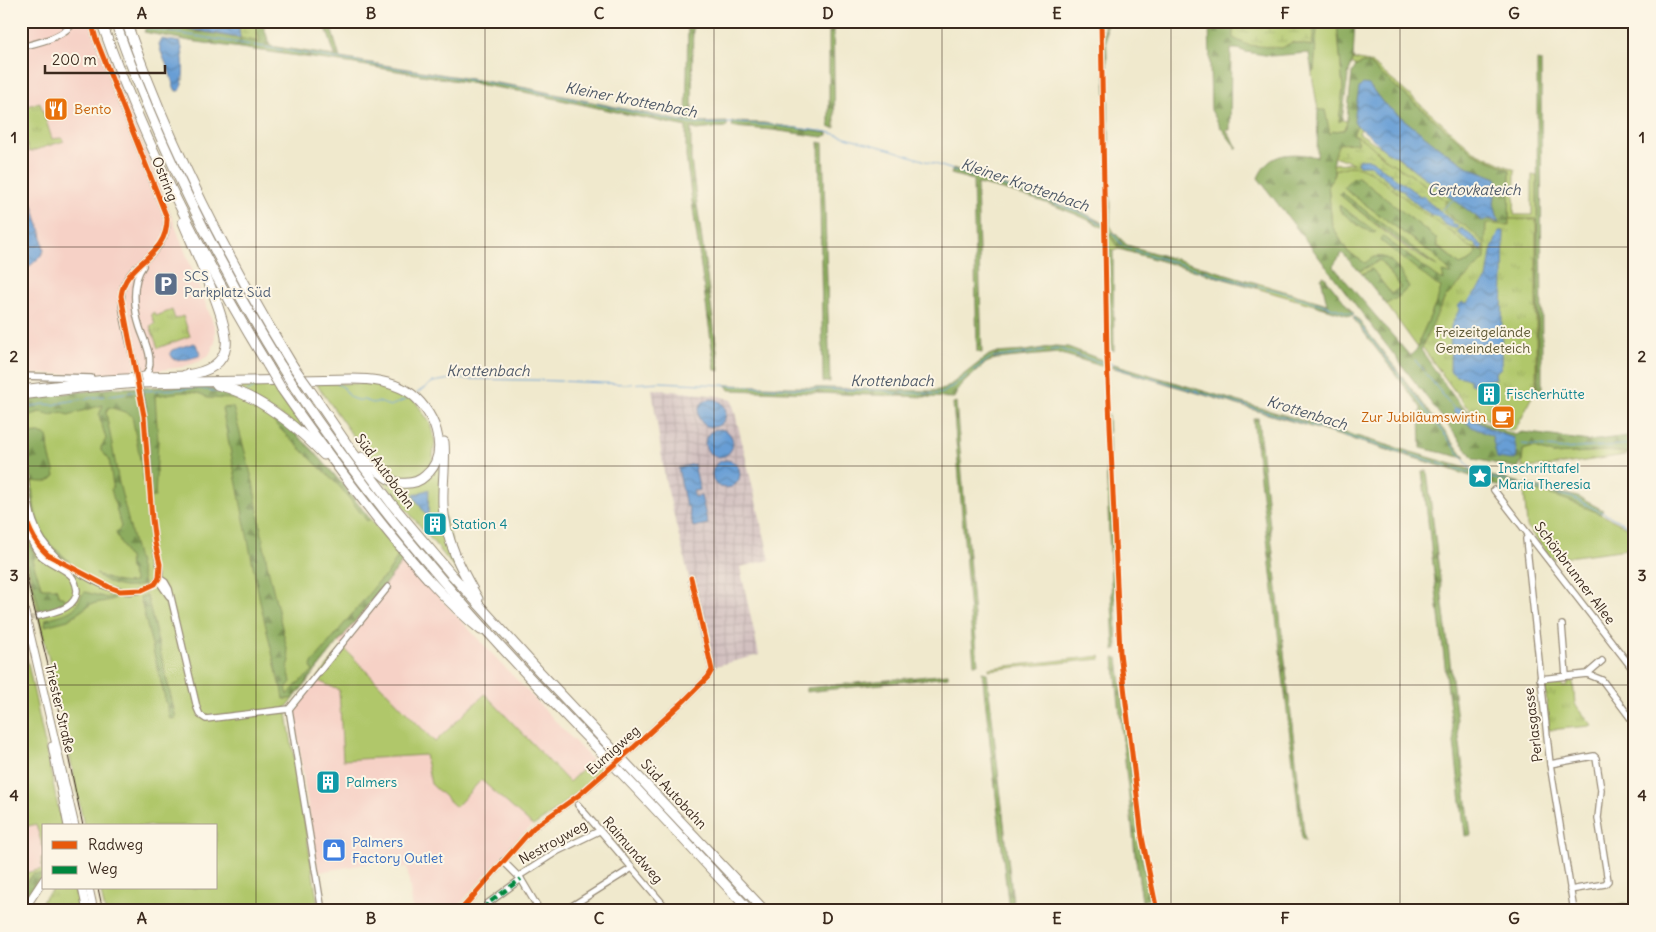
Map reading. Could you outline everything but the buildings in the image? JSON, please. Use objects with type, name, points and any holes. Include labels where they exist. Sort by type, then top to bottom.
[{"type":"highway","points":[[101,21],[161,166],[210,264],[281,388],[342,474],[424,575],[474,624],[498,644]]},
{"type":"highway","name":"Süd Autobahn","points":[[115,21],[145,102],[190,202],[250,314],[281,366],[324,431],[442,581],[498,644],[750,911]]},
{"type":"highway","name":"Süd Autobahn","points":[[126,21],[138,57],[165,122],[195,189],[228,254],[293,366],[351,450],[390,503],[451,574],[765,911]]},
{"type":"highway","points":[[161,166],[164,178],[218,308],[227,336],[223,357],[216,365],[207,371],[181,379]]},
{"type":"highway","points":[[21,396],[181,379],[368,374],[389,378],[418,397],[432,409],[437,419],[444,444],[443,505],[448,537],[460,567],[487,614]]},
{"type":"highway","points":[[144,377],[181,379],[216,385],[249,396],[295,428],[342,474]]},
{"type":"highway","points":[[21,402],[25,398],[46,392]]},
{"type":"highway","points":[[351,450],[389,479],[400,483],[412,483],[422,479],[435,465],[439,444],[433,422],[418,397]]},
{"type":"highway","points":[[21,462],[33,526],[43,546],[56,559]]},
{"type":"main road","points":[[21,389],[106,379],[144,377]]},
{"type":"main road","name":"Triester Straße","points":[[21,595],[75,824]]},
{"type":"main road","name":"Triester Straße","points":[[21,612],[38,680],[68,824]]},
{"type":"main road","points":[[24,911],[42,882]]},
{"type":"main road","points":[[24,911],[42,889]]},
{"type":"main road","points":[[82,890],[87,911]]},
{"type":"main road","points":[[89,890],[94,911]]},
{"type":"street","points":[[21,47],[59,35],[68,30],[75,21]]},
{"type":"street","name":"Ostring","points":[[91,21],[167,218],[164,239],[158,248],[127,279],[122,290],[122,302],[142,401],[149,459],[153,527],[160,564],[159,578]]},
{"type":"street","points":[[144,377],[149,369],[150,359],[139,324],[135,286],[137,276],[145,260]]},
{"type":"street","points":[[21,376],[106,379]]},
{"type":"street","name":"Schönbrunner Allee","points":[[1494,490],[1635,672]]},
{"type":"street","points":[[21,503],[30,538],[35,549],[45,559],[70,574],[75,582],[75,598],[70,604],[62,610],[39,616]]},
{"type":"street","points":[[27,523],[40,548],[48,555],[109,587],[120,590],[142,590],[155,584],[159,578],[165,582],[169,589],[197,708],[202,718],[211,719],[289,709],[388,587]]},
{"type":"street","name":"Perlasgasse","points":[[1529,535],[1526,540],[1550,764],[1574,911]]},
{"type":"street","name":"Eumigweg","points":[[460,911],[533,828],[600,777],[708,677],[712,670],[691,578]]},
{"type":"street","points":[[1562,625],[1566,676]]},
{"type":"street","points":[[1587,674],[1602,661]]},
{"type":"street","points":[[1540,679],[1587,674],[1602,680],[1635,724]]},
{"type":"street","points":[[289,709],[322,911]]},
{"type":"street","points":[[1550,764],[1594,756],[1596,758],[1601,790],[1598,818],[1608,881],[1605,884],[1570,890]]},
{"type":"street","name":"Raimundweg","points":[[578,806],[667,910]]},
{"type":"street","name":"Nestroyweg","points":[[490,911],[487,904],[520,877],[558,851],[599,831]]},
{"type":"street","points":[[503,862],[520,877],[540,911]]},
{"type":"street","points":[[564,911],[632,868]]},
{"type":"shaded area","points":[[21,21],[95,21],[215,328],[215,343],[209,355],[200,361],[182,367],[139,373],[138,367],[133,368],[134,374],[21,374]]},
{"type":"shaded area","points":[[652,389],[719,396],[732,400],[770,560],[740,567],[759,655],[711,667],[665,479]]},
{"type":"shaded area","points":[[404,560],[592,760],[569,782],[485,695],[435,743],[338,642]]},
{"type":"shaded area","points":[[21,628],[62,824],[42,824],[42,879],[21,910]]},
{"type":"shaded area","points":[[316,680],[339,690],[343,760],[425,755],[431,784],[456,807],[481,780],[533,826],[520,836],[454,911],[413,911],[407,867],[399,868],[397,859],[318,872],[293,708]]},
{"type":"green space","points":[[159,21],[163,21],[166,25],[259,42],[254,21],[262,21],[270,46],[335,56],[324,21],[329,21],[340,58],[527,88],[686,122],[688,21],[693,21],[692,120],[695,123],[727,122],[727,127],[696,130],[691,128],[691,160],[720,371],[715,370],[686,157],[686,127],[524,92],[355,64],[190,41],[144,32],[146,27],[159,27]]},
{"type":"green space","points":[[238,21],[254,21],[260,42],[240,38]]},
{"type":"green space","points":[[829,21],[833,21],[835,128],[829,127]]},
{"type":"green space","points":[[1104,21],[1106,21],[1111,207],[1108,207]]},
{"type":"green space","points":[[1209,21],[1235,21],[1236,25],[1233,32],[1312,46],[1316,21],[1326,21],[1320,23],[1317,28],[1314,71],[1312,72],[1309,53],[1271,56],[1231,49],[1230,130],[1226,130],[1237,149],[1221,128],[1211,110]]},
{"type":"green space","points":[[1235,21],[1316,21],[1312,46],[1292,42],[1282,48],[1248,45],[1233,38]]},
{"type":"green space","points":[[1326,21],[1337,22],[1343,89],[1339,121],[1347,121],[1344,130],[1333,131],[1330,135],[1325,111],[1318,110],[1312,75],[1314,71],[1317,28],[1320,23]]},
{"type":"green space","points":[[1332,21],[1355,21],[1353,59],[1348,76],[1342,120],[1339,122],[1343,89],[1337,22]]},
{"type":"green space","points":[[1353,59],[1369,62],[1377,67],[1474,151],[1515,170],[1514,215],[1532,215],[1532,175],[1537,176],[1538,390],[1536,391],[1536,219],[1509,219],[1510,170],[1472,152],[1369,64],[1363,63],[1356,66],[1352,63]]},
{"type":"green space","points":[[1537,60],[1541,61],[1542,389],[1538,390]]},
{"type":"green space","points":[[1363,63],[1369,64],[1472,152],[1510,170],[1509,225],[1486,225],[1485,259],[1445,298],[1421,350],[1445,385],[1460,404],[1479,419],[1515,435],[1522,432],[1589,441],[1635,435],[1635,453],[1606,451],[1553,454],[1532,447],[1523,450],[1522,460],[1518,468],[1474,459],[1258,178],[1268,163],[1275,158],[1290,154],[1317,157],[1318,110],[1325,110],[1330,134],[1333,131],[1344,130],[1346,127],[1352,73],[1356,66]],"holes":[[[1369,85],[1383,103],[1445,152],[1468,167],[1497,178],[1494,204],[1499,222],[1496,223],[1450,197],[1446,201],[1444,210],[1452,219],[1467,227],[1482,251],[1475,249],[1476,254],[1470,261],[1460,265],[1437,246],[1436,238],[1358,177],[1352,178],[1344,186],[1346,190],[1435,256],[1452,274],[1442,272],[1444,280],[1437,277],[1382,236],[1380,240],[1441,287],[1437,301],[1419,341],[1418,348],[1410,356],[1333,266],[1342,253],[1359,271],[1380,260],[1401,287],[1391,294],[1372,269],[1362,274],[1386,304],[1397,298],[1409,287],[1396,266],[1386,258],[1374,257],[1365,263],[1348,252],[1332,226],[1328,184],[1334,176],[1333,158],[1359,143],[1356,135],[1353,135],[1357,125],[1354,121]],[[1458,408],[1485,426],[1514,438],[1495,445],[1492,436]]]},
{"type":"green space","points":[[40,102],[52,139],[61,138],[64,141],[29,152],[21,127],[21,108]]},
{"type":"green space","points":[[733,122],[764,123],[828,133],[828,135],[822,137],[732,127]]},
{"type":"green space","points":[[1357,125],[1361,128],[1359,133],[1396,156],[1450,197],[1446,201],[1411,175],[1388,161],[1368,143],[1356,135],[1352,136]]},
{"type":"green space","points":[[1356,135],[1388,161],[1411,175],[1446,201],[1444,211],[1452,219],[1467,227],[1484,243],[1485,249],[1482,251],[1468,246],[1371,172],[1360,167],[1349,166],[1334,170],[1333,164],[1353,163],[1337,157],[1333,158],[1339,144],[1359,143]],"holes":[[[1371,160],[1420,196],[1424,196],[1453,225],[1394,185],[1370,165]]]},
{"type":"green space","points":[[819,142],[823,143],[830,382],[823,382]]},
{"type":"green space","points":[[1349,166],[1360,167],[1371,172],[1468,246],[1475,249],[1476,254],[1470,261],[1460,265],[1437,245],[1436,238],[1358,177],[1346,190],[1435,256],[1453,275],[1443,272],[1444,280],[1437,277],[1383,237],[1435,284],[1442,287],[1419,341],[1418,348],[1386,304],[1397,298],[1409,287],[1397,267],[1374,257],[1365,263],[1348,252],[1332,226],[1328,183],[1334,176],[1334,170]],"holes":[[[1341,192],[1433,264],[1396,240],[1339,194]]]},
{"type":"green space","points":[[953,168],[1082,212],[1103,223],[1104,228],[1075,214],[1042,202],[1009,191],[977,184],[982,353],[977,352],[973,180],[951,174]]},
{"type":"green space","points":[[1341,192],[1438,267],[1375,223],[1339,194]]},
{"type":"green space","points":[[1339,205],[1376,232],[1373,233],[1362,228],[1340,211]]},
{"type":"green space","points":[[1108,207],[1111,207],[1110,225],[1114,232],[1109,234],[1119,249],[1113,251],[1109,250],[1107,232]]},
{"type":"green space","name":"Freizeitgelände Gemeindeteich","points":[[1509,219],[1536,219],[1536,391],[1520,422],[1513,431],[1477,414],[1465,405],[1422,347],[1445,298],[1485,259],[1486,224],[1509,225]]},
{"type":"green space","points":[[1114,232],[1127,245],[1257,283],[1256,288],[1119,249],[1109,234]]},
{"type":"green space","points":[[1109,250],[1113,251],[1114,351],[1111,349]]},
{"type":"green space","points":[[1379,259],[1401,287],[1391,294],[1372,269],[1362,274],[1359,271]]},
{"type":"green space","points":[[1324,276],[1354,314],[1351,316],[1314,305],[1317,301],[1327,304],[1321,278]]},
{"type":"green space","points":[[1257,283],[1317,301],[1314,305],[1256,288]]},
{"type":"green space","points":[[172,310],[175,319],[183,316],[190,336],[158,348],[150,326],[155,324],[151,314],[154,312],[156,316]]},
{"type":"green space","points":[[1356,317],[1465,458],[1421,448],[1421,408],[1353,318]]},
{"type":"green space","points":[[1055,346],[1068,347],[1105,361],[1105,367],[1058,353],[996,359],[986,363],[960,386],[954,398],[729,390],[726,385],[933,391],[945,389],[994,353],[1026,351]]},
{"type":"green space","points":[[1114,364],[1476,471],[1482,480],[1111,367]]},
{"type":"green space","points":[[274,383],[288,407],[316,444],[287,419],[224,384]]},
{"type":"green space","points":[[316,383],[374,384],[405,392],[415,401],[430,423],[435,442],[432,464],[421,476],[407,479],[394,476],[379,468],[366,455]]},
{"type":"green space","points":[[203,386],[247,398],[286,425],[313,450],[404,560],[286,708],[319,911],[105,911],[100,890],[218,890],[218,824],[84,824],[54,680],[21,545],[21,398]]},
{"type":"green space","points":[[203,386],[226,389],[235,393],[234,399],[207,398],[189,392],[155,396],[158,441],[155,497],[147,497],[132,416],[109,407],[106,412],[119,483],[144,584],[138,586],[119,586],[107,582],[96,574],[110,580],[135,582],[130,569],[129,557],[126,555],[116,533],[121,527],[111,489],[113,486],[109,459],[101,451],[101,447],[106,439],[99,415],[103,405],[68,415],[62,412],[51,415],[40,412],[25,417],[27,434],[39,433],[47,436],[55,476],[47,481],[32,481],[38,522],[50,544],[70,562],[52,551],[39,534],[33,511],[22,435],[21,411],[24,404],[34,397],[114,388]]},
{"type":"green space","points":[[956,402],[978,664],[974,664],[953,403]]},
{"type":"green space","points":[[233,407],[253,482],[267,564],[290,661],[288,667],[291,682],[286,688],[288,695],[298,683],[313,671],[312,663],[388,572],[399,554],[404,560],[293,699],[284,699],[261,606],[222,408]]},
{"type":"green space","points":[[1104,413],[1108,413],[1117,649],[1114,650]]},
{"type":"green space","points":[[1253,418],[1258,418],[1305,841],[1302,840]]},
{"type":"green space","points":[[277,419],[315,453],[370,519],[367,521],[341,488],[274,423]]},
{"type":"green space","points":[[1532,447],[1553,454],[1606,451],[1632,454],[1551,466],[1522,468],[1523,450]]},
{"type":"green space","points":[[441,453],[441,505],[463,578],[377,474],[417,483]]},
{"type":"green space","points":[[1422,471],[1427,471],[1471,835],[1465,836]]},
{"type":"green space","points":[[1487,475],[1521,483],[1520,489],[1492,485]]},
{"type":"green space","points":[[1524,484],[1578,497],[1603,510],[1600,514],[1563,498],[1524,489]]},
{"type":"green space","points":[[1524,489],[1567,500],[1635,531],[1635,548],[1552,559],[1527,527]]},
{"type":"green space","points":[[21,514],[29,543],[35,555],[35,558],[32,560],[42,588],[56,588],[59,596],[64,598],[66,602],[56,608],[40,612],[21,537]]},
{"type":"green space","points":[[85,592],[107,598],[116,594],[120,596],[91,604],[68,620],[45,626],[46,619],[73,609]]},
{"type":"green space","points":[[147,596],[176,718],[170,719],[140,597]]},
{"type":"green space","points":[[21,630],[62,824],[42,824],[42,845],[36,824],[21,828]]},
{"type":"green space","points":[[343,647],[435,742],[485,694],[569,782],[592,760],[603,771],[564,805],[533,826],[481,780],[456,807],[431,784],[425,755],[343,760],[339,690],[316,680]]},
{"type":"green space","points":[[1100,656],[1101,659],[989,670],[989,668]]},
{"type":"green space","points":[[1114,658],[1118,658],[1141,853],[1151,898],[1142,901],[1135,854]]},
{"type":"green space","points":[[982,672],[987,673],[1014,911],[1009,911]]},
{"type":"green space","points":[[948,674],[948,677],[806,692],[806,688]]},
{"type":"green space","points":[[1573,681],[1575,704],[1592,725],[1549,730],[1545,685],[1560,682],[1563,687],[1568,686],[1567,682]]},
{"type":"green space","points":[[42,869],[42,879],[21,910],[21,874]]},
{"type":"green space","points":[[33,874],[42,874],[21,901],[21,890]]},
{"type":"green space","points":[[51,890],[79,890],[84,911],[34,911]]},
{"type":"green space","points":[[1626,904],[1635,906],[1635,911],[1585,911]]},
{"type":"water","points":[[163,21],[238,21],[240,38],[166,25],[162,23]]},
{"type":"water","points":[[162,39],[180,42],[183,74],[182,87],[179,91],[175,89],[161,50],[159,43]]},
{"type":"water","name":"Certovkateich","points":[[1363,84],[1369,85],[1383,103],[1445,152],[1468,167],[1497,178],[1494,204],[1499,223],[1491,219],[1482,221],[1397,156],[1385,151],[1357,126],[1354,121],[1359,88]]},
{"type":"water","points":[[1359,159],[1371,160],[1420,196],[1424,196],[1427,201],[1451,220],[1453,225],[1457,225],[1458,229],[1447,226],[1439,217],[1425,211],[1404,191],[1370,165],[1359,165],[1357,162]]},
{"type":"water","points":[[32,202],[41,232],[44,251],[21,274],[21,203]]},
{"type":"water","points":[[1461,228],[1483,246],[1481,250],[1457,232]]},
{"type":"water","points":[[1499,231],[1504,231],[1501,368],[1495,373],[1496,379],[1489,381],[1491,390],[1470,384],[1470,380],[1456,376],[1450,371],[1451,326],[1459,310],[1458,306],[1462,302],[1467,303],[1487,279],[1491,252]]},
{"type":"water","points":[[194,343],[200,354],[199,356],[174,360],[170,353],[172,350]]},
{"type":"water","points":[[712,399],[722,403],[726,413],[722,423],[712,427],[702,423],[698,413],[702,403]]},
{"type":"water","points":[[1458,408],[1485,426],[1514,438],[1517,456],[1515,459],[1497,458],[1492,436],[1472,427],[1453,412],[1454,409]]},
{"type":"water","points":[[719,429],[729,433],[733,443],[729,453],[719,457],[709,453],[705,443],[709,433]]},
{"type":"water","points":[[726,460],[736,464],[740,474],[736,484],[726,488],[716,484],[712,474],[716,464]]},
{"type":"water","points":[[694,464],[700,490],[693,491],[694,497],[701,496],[708,524],[693,527],[688,506],[686,506],[678,468]]},
{"type":"water","points":[[429,489],[428,518],[413,495]]},
{"type":"waterway","name":"Kleiner Krottenbach","points":[[145,28],[521,88],[691,124],[736,123],[772,125],[828,132],[892,150],[1027,194],[1082,213],[1102,224]]},
{"type":"waterway","points":[[1440,211],[1454,199]]},
{"type":"waterway","name":"Kleiner Krottenbach","points":[[1110,230],[1123,246],[1142,253],[1353,314]]},
{"type":"waterway","name":"Kleiner Krottenbach","points":[[1354,317],[1405,383]]},
{"type":"waterway","name":"Krottenbach","points":[[417,393],[433,382],[451,379],[627,384],[660,382],[808,389],[884,390],[894,393],[935,394],[943,393],[990,358],[1060,349],[1095,361],[1112,364],[1117,368],[1475,474],[1571,497],[1635,529]]},
{"type":"waterway","points":[[1415,360],[1455,410]]},
{"type":"waterway","name":"Krottenbach","points":[[337,384],[343,387],[351,398],[357,400],[373,403],[379,402],[390,406],[410,398]]},
{"type":"waterway","name":"Kleiner Krottenbach","points":[[1406,384],[1474,473]]},
{"type":"waterway","name":"Krottenbach","points":[[246,392],[259,386]]},
{"type":"waterway","name":"Krottenbach","points":[[142,391],[196,388],[232,394]]},
{"type":"waterway","name":"Krottenbach","points":[[23,408],[138,391]]},
{"type":"waterway","points":[[1522,444],[1564,449],[1635,444]]},
{"type":"tunnel","points":[[21,621],[39,616]]},
{"type":"tram line","points":[[21,554],[55,694],[83,824]]},
{"type":"tram line","points":[[98,890],[103,911]]},
{"type":"marked path","points":[[490,911],[487,904],[521,879]]},
{"type":"cycle path","points":[[21,503],[34,538],[48,555],[120,591],[142,590],[155,584],[159,578],[160,564],[152,519],[144,416],[121,296],[124,284],[130,275],[161,242],[167,218],[96,39],[91,21]]},
{"type":"cycle path","points":[[1101,21],[1107,357],[1120,653],[1142,837],[1157,911]]},
{"type":"cycle path","points":[[460,911],[533,828],[579,795],[633,748],[708,677],[712,670],[691,578]]},
{"type":"place","name":"Bento","points":[[56,109]]},
{"type":"place","name":"SCS Parkplatz Süd","points":[[166,284]]},
{"type":"place","name":"Fischerhütte","points":[[1489,394]]},
{"type":"place","name":"Zur Jubiläumswirtin","points":[[1503,417]]},
{"type":"place","name":"Inschrifttafel Maria Theresia","points":[[1480,476]]},
{"type":"place","name":"Station 4","points":[[435,524]]},
{"type":"place","name":"Palmers","points":[[328,782]]},
{"type":"place","name":"Palmers Factory Outlet","points":[[334,850]]}]
